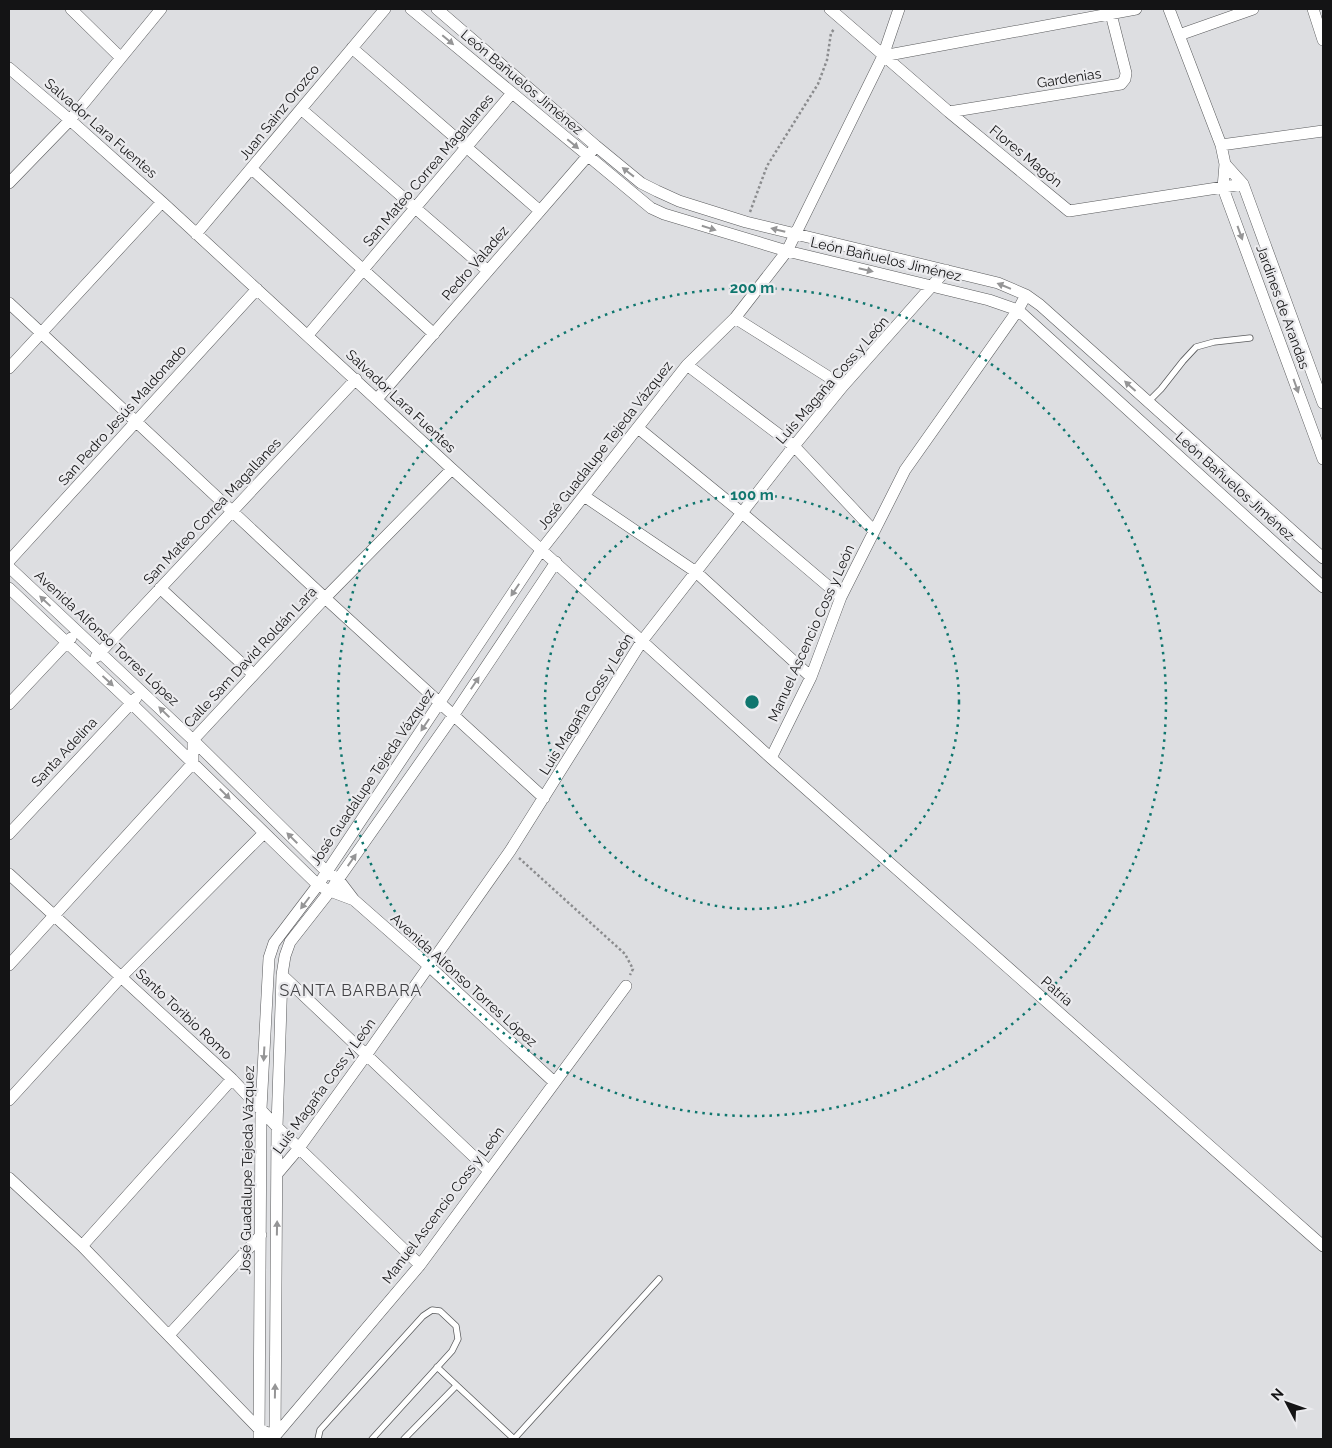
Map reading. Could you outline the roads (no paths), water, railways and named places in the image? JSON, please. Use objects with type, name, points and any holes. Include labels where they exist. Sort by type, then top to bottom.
[{"type":"street","points":[[71,9],[120,57]]},
{"type":"street","points":[[9,183],[70,120],[161,9]]},
{"type":"street","name":"Juan Sainz Orozco","points":[[196,234],[385,9]]},
{"type":"street","name":"León Bañuelos Jiménez","points":[[411,9],[650,208],[664,214],[787,251],[989,300],[1018,310],[1323,587]]},
{"type":"street","name":"León Bañuelos Jiménez","points":[[437,9],[596,146],[641,183],[657,191],[679,201],[746,222],[998,283],[1026,295],[1040,305],[1323,558]]},
{"type":"street","name":"Flores Magón","points":[[830,9],[949,112],[1069,211],[1243,184]]},
{"type":"street","name":"José Guadalupe Tejeda Vázquez","points":[[259,1434],[261,1109],[269,958],[274,943],[327,872],[542,549],[688,365],[735,318],[787,251],[883,56],[898,9]]},
{"type":"street","points":[[883,56],[1136,9]]},
{"type":"street","name":"Jardines de Arandas","points":[[1169,9],[1221,145],[1225,164],[1223,188],[1319,434],[1323,459]]},
{"type":"street","points":[[1178,35],[1253,9]]},
{"type":"street","points":[[1314,9],[1323,40]]},
{"type":"street","name":"Gardenias","points":[[949,112],[1120,84],[1125,79],[1126,73],[1111,14]]},
{"type":"street","points":[[352,48],[540,211]]},
{"type":"street","name":"Salvador Lara Fuentes","points":[[9,68],[162,202],[452,469],[771,758]]},
{"type":"street","name":"San Mateo Correa Magallanes","points":[[308,335],[512,93]]},
{"type":"street","points":[[301,109],[488,271]]},
{"type":"street","points":[[1221,145],[1323,131]]},
{"type":"street","name":"Pedro Valadez","points":[[377,399],[596,146]]},
{"type":"street","name":"Jardines de Arandas","points":[[1225,164],[1243,184],[1323,403]]},
{"type":"street","points":[[252,169],[434,334]]},
{"type":"street","points":[[650,208],[657,191]]},
{"type":"street","points":[[9,368],[162,202]]},
{"type":"street","name":"Luis Magaña Coss y León","points":[[278,1174],[367,1054],[510,851],[642,641],[843,386],[934,286],[946,270]]},
{"type":"street","name":"San Pedro Jesús Maldonado","points":[[9,561],[257,289]]},
{"type":"street","name":"Manuel Ascencio Coss y León","points":[[771,758],[810,678],[840,597],[905,470],[1018,310],[1026,295]]},
{"type":"street","points":[[9,303],[325,598],[544,798]]},
{"type":"street","points":[[735,318],[843,386]]},
{"type":"street","points":[[688,365],[794,446],[874,531]]},
{"type":"street","name":"San Mateo Correa Magallanes","points":[[90,664],[356,379]]},
{"type":"street","points":[[638,428],[742,513],[840,597]]},
{"type":"street","name":"Calle Sam David Roldán Lara","points":[[193,763],[193,740],[325,598],[452,469]]},
{"type":"street","points":[[584,496],[696,572],[810,678]]},
{"type":"street","name":"José Guadalupe Tejeda Vázquez","points":[[275,1438],[277,1127],[282,975],[285,956],[290,942],[330,891],[453,716],[556,562]]},
{"type":"street","name":"Avenida Alfonso Torres López","points":[[9,567],[142,691],[327,872],[338,879],[354,900],[429,966],[554,1082]]},
{"type":"street","name":"Avenida Alfonso Torres López","points":[[9,588],[318,884],[330,891],[354,900]]},
{"type":"street","points":[[160,588],[253,674]]},
{"type":"street","points":[[9,704],[78,631]]},
{"type":"street","name":"Santa Adelina","points":[[9,834],[142,691]]},
{"type":"street","name":"Patria","points":[[771,758],[1323,1246]]},
{"type":"street","points":[[9,965],[193,763]]},
{"type":"street","points":[[9,1100],[121,976],[264,833]]},
{"type":"street","name":"Santo Toribio Romo","points":[[9,874],[232,1079],[277,1127],[420,1265]]},
{"type":"street","points":[[282,975],[489,1170]]},
{"type":"street","name":"Manuel Ascencio Coss y León","points":[[275,1438],[420,1265],[626,986]]},
{"type":"street","points":[[82,1246],[232,1079]]},
{"type":"street","points":[[9,1178],[82,1246],[169,1335],[259,1434],[275,1438]]},
{"type":"street","points":[[169,1335],[261,1235]]},
{"type":"lane","points":[[1148,402],[1196,346],[1250,338]]},
{"type":"lane","points":[[437,1368],[514,1439],[659,1279]]},
{"type":"lane","points":[[318,1439],[320,1430],[423,1316],[432,1310],[440,1311],[456,1326],[458,1339],[452,1350],[437,1368],[372,1439]]},
{"type":"lane","points":[[404,1439],[456,1386]]},
{"type":"district","name":"SANTA BARBARA","points":[[351,990]]}]
